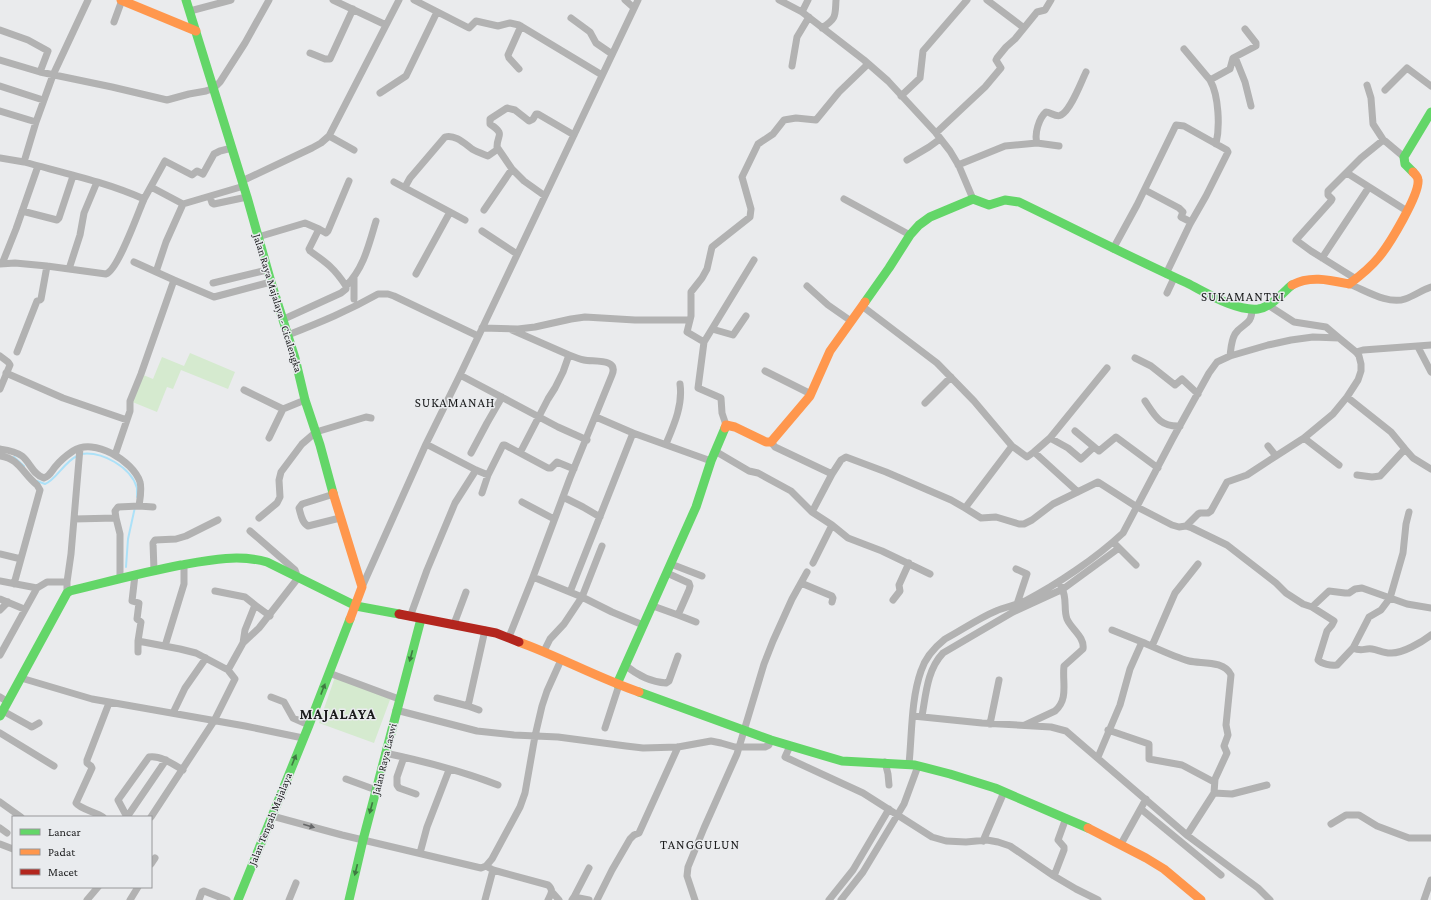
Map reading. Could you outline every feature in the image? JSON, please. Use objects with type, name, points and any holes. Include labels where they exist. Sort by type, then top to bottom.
[{"type":"main road","points":[[122,0],[196,31]]},
{"type":"main road","name":"Jalan Raya Majalaya - Cicalengka","points":[[186,0],[243,183],[267,270],[284,319],[298,367],[305,400],[318,438],[340,518],[362,589]]},
{"type":"main road","points":[[618,684],[698,503],[711,461],[726,425],[735,427],[766,442],[771,442],[803,406],[811,394],[830,351],[910,235],[919,225],[930,218],[973,199],[989,205],[1005,200],[1019,202],[1170,276],[1233,304],[1252,309],[1259,309],[1268,305],[1293,284],[1299,281],[1317,278],[1353,281],[1379,256],[1406,211],[1415,192],[1418,181],[1417,177],[1404,162],[1404,157],[1431,112]]},
{"type":"main road","points":[[1,714],[4,699],[20,678],[67,593],[73,590],[120,578],[184,564],[214,560],[256,559],[272,564],[298,578],[356,604],[421,619],[456,619],[485,630],[512,631],[561,660],[618,684],[744,731],[790,746],[842,761],[885,762],[913,765],[950,774],[1004,792],[1066,818],[1121,844],[1164,869],[1175,882],[1201,900]]},
{"type":"main road","points":[[356,604],[362,589]]},
{"type":"main road","name":"Jalan Tengah Majalaya","points":[[238,900],[356,604]]},
{"type":"main road","name":"Jalan Raya Laswi","points":[[349,900],[396,710],[421,619]]},
{"type":"street","points":[[24,162],[52,74],[88,0]]},
{"type":"street","points":[[114,22],[122,0]]},
{"type":"street","points":[[190,11],[221,1],[231,0]]},
{"type":"street","points":[[0,60],[40,72],[167,100],[214,88],[220,82],[241,49],[269,0]]},
{"type":"street","points":[[333,0],[386,25]]},
{"type":"street","points":[[151,187],[184,204],[243,183],[321,143],[329,136],[399,0]]},
{"type":"street","points":[[414,0],[468,28],[476,21],[498,26],[510,23],[521,26],[602,75]]},
{"type":"street","points":[[624,0],[634,8]]},
{"type":"street","points":[[362,589],[426,444],[546,196],[638,0]]},
{"type":"street","points":[[779,0],[809,17],[888,81],[938,136],[959,165],[973,199]]},
{"type":"street","points":[[802,12],[808,0]]},
{"type":"street","points":[[822,28],[836,15],[836,0]]},
{"type":"street","points":[[901,96],[920,78],[923,52],[967,0]]},
{"type":"street","points":[[987,0],[1024,28]]},
{"type":"street","points":[[907,160],[930,147],[938,136],[993,80],[1001,68],[996,59],[1037,12],[1046,9],[1051,0]]},
{"type":"street","points":[[310,53],[325,59],[330,59],[353,9]]},
{"type":"street","points":[[380,93],[406,76],[437,12]]},
{"type":"street","points":[[792,66],[797,37],[809,17]]},
{"type":"street","points":[[571,18],[590,32],[596,43],[612,54]]},
{"type":"street","points":[[519,69],[508,55],[521,26]]},
{"type":"street","points":[[1210,80],[1231,67],[1232,59],[1254,47],[1256,44],[1245,29]]},
{"type":"street","points":[[0,30],[28,40],[61,56]]},
{"type":"street","points":[[1184,49],[1210,80],[1216,100],[1218,122],[1216,144]]},
{"type":"street","points":[[40,72],[48,50]]},
{"type":"street","points":[[1235,57],[1245,82],[1251,106]]},
{"type":"street","points":[[704,342],[688,333],[691,310],[690,292],[707,269],[712,247],[747,221],[751,215],[751,209],[743,180],[743,173],[758,144],[773,134],[780,123],[789,119],[798,118],[816,120],[839,92],[868,64]]},
{"type":"street","points":[[1385,90],[1407,68],[1431,86]]},
{"type":"street","points":[[1037,143],[1035,136],[1042,116],[1046,112],[1058,116],[1061,115],[1070,106],[1086,72]]},
{"type":"street","points":[[0,86],[43,100]]},
{"type":"street","points":[[1367,86],[1371,98],[1373,124],[1384,141],[1404,157]]},
{"type":"street","points":[[546,196],[524,181],[512,169],[497,146],[500,133],[489,122],[492,118],[507,108],[515,110],[529,121],[532,121],[536,114],[539,114],[574,136]]},
{"type":"street","points":[[0,111],[36,122]]},
{"type":"street","points":[[1114,249],[1145,190],[1176,125],[1184,126],[1226,150],[1228,152],[1191,222],[1170,276],[1167,293]]},
{"type":"street","points":[[329,136],[354,150]]},
{"type":"street","points":[[404,187],[418,168],[445,137],[451,136],[488,156],[498,149]]},
{"type":"street","points":[[1384,141],[1361,158],[1328,191],[1328,195],[1332,199],[1331,201],[1296,240],[1353,281],[1387,299],[1396,301],[1431,288]]},
{"type":"street","points":[[959,165],[1005,146],[1037,143],[1059,146]]},
{"type":"street","points":[[38,166],[22,212],[1,264],[15,263],[47,266],[106,274],[109,273],[117,262],[144,199],[165,162],[192,175],[197,171],[203,174],[214,154],[232,148]]},
{"type":"street","points":[[0,158],[24,162],[97,182],[144,199]]},
{"type":"street","points":[[484,210],[512,169]]},
{"type":"street","points":[[1347,173],[1406,211]]},
{"type":"street","points":[[22,212],[57,220],[73,176]]},
{"type":"street","points":[[69,269],[80,235],[84,213],[97,182]]},
{"type":"street","points":[[258,237],[305,223],[326,233],[348,182]]},
{"type":"street","points":[[394,182],[465,220]]},
{"type":"street","points":[[1322,258],[1369,187]]},
{"type":"street","points":[[1145,190],[1179,208],[1182,212],[1181,217],[1191,222]]},
{"type":"street","points":[[210,196],[212,203],[214,204],[247,197]]},
{"type":"street","points":[[844,199],[910,235]]},
{"type":"street","points":[[156,272],[166,242],[184,204]]},
{"type":"street","points":[[416,274],[450,212]]},
{"type":"street","points":[[288,335],[318,324],[351,294],[354,281],[364,258],[376,221]]},
{"type":"street","points":[[319,229],[309,247],[309,250],[328,263],[336,271],[351,294]]},
{"type":"street","points":[[482,231],[517,254]]},
{"type":"street","points":[[726,425],[722,413],[721,398],[698,388],[704,342],[754,260]]},
{"type":"street","points":[[134,262],[214,297],[271,282]]},
{"type":"street","points":[[17,352],[36,301],[41,299],[47,266]]},
{"type":"street","points":[[213,282],[267,270]]},
{"type":"street","points":[[115,455],[130,411],[130,401],[174,280]]},
{"type":"street","points":[[351,294],[354,281]]},
{"type":"street","points":[[807,286],[828,306],[851,321]]},
{"type":"street","points":[[284,319],[341,293],[388,294],[478,336]]},
{"type":"street","points":[[1186,526],[1198,514],[1208,513],[1210,511],[1227,482],[1247,475],[1257,469],[1304,438],[1333,414],[1347,397],[1358,380],[1361,372],[1359,356],[1356,352],[1326,327],[1294,322],[1268,305]]},
{"type":"street","points":[[862,306],[915,346],[951,377],[974,401],[1012,446],[1027,456],[1050,438],[1107,368]]},
{"type":"street","points":[[1230,356],[1231,345],[1235,334],[1250,321],[1252,309]]},
{"type":"street","points":[[712,329],[733,335],[746,316]]},
{"type":"street","points":[[482,328],[511,329],[535,327],[571,318],[585,317],[635,320],[690,320]]},
{"type":"street","points":[[511,329],[582,360],[605,363],[613,367],[614,372],[554,519],[512,631]]},
{"type":"street","points":[[829,900],[841,894],[863,872],[893,812],[909,794],[913,765],[917,687],[935,648],[945,639],[998,615],[1016,611],[1060,585],[1074,571],[1116,545],[1214,364],[1221,359],[1230,356],[1291,340],[1313,337],[1339,338]]},
{"type":"street","points":[[1356,352],[1363,350],[1431,346]]},
{"type":"street","points":[[1418,347],[1431,372]]},
{"type":"street","points":[[520,452],[555,388],[569,355]]},
{"type":"street","points":[[0,356],[10,364],[0,389]]},
{"type":"street","points":[[1135,358],[1161,373],[1176,385],[1182,379],[1198,394]]},
{"type":"street","points":[[765,370],[811,394]]},
{"type":"street","points":[[6,373],[63,398],[127,420]]},
{"type":"street","points":[[460,375],[538,417],[586,440]]},
{"type":"street","points":[[925,403],[951,377]]},
{"type":"street","points":[[666,444],[678,412],[681,392],[680,384]]},
{"type":"street","points":[[244,390],[283,409]]},
{"type":"street","points":[[471,454],[502,397]]},
{"type":"street","points":[[1347,397],[1391,432],[1413,458],[1431,469]]},
{"type":"street","points":[[269,438],[283,409],[305,400]]},
{"type":"street","points":[[1145,401],[1153,413],[1166,425],[1180,426]]},
{"type":"street","points":[[258,518],[277,503],[280,497],[279,480],[281,472],[302,444],[366,417],[371,418]]},
{"type":"street","points":[[596,417],[633,433],[711,461]]},
{"type":"street","points":[[1075,431],[1099,451],[1101,451],[1114,437],[1116,437],[1158,468]]},
{"type":"street","points":[[570,592],[633,433]]},
{"type":"street","points":[[1050,438],[1068,448],[1081,459],[1094,447]]},
{"type":"street","points":[[1304,438],[1339,465]]},
{"type":"street","points":[[771,442],[775,447],[832,474]]},
{"type":"street","points":[[426,444],[488,475]]},
{"type":"street","points":[[482,493],[488,475],[503,445],[520,452],[548,468],[551,468],[557,462],[574,469]]},
{"type":"street","points":[[965,508],[1012,446]]},
{"type":"street","points":[[1268,446],[1276,456]]},
{"type":"street","points":[[67,593],[80,453],[86,447],[93,447],[115,455],[133,470],[138,476],[141,484],[136,506]]},
{"type":"street","points":[[0,449],[12,451],[22,456],[37,475],[44,478],[49,476],[55,466],[74,450],[80,453]]},
{"type":"street","points":[[1357,475],[1372,477],[1380,476],[1405,450]]},
{"type":"street","points":[[715,452],[749,471],[758,473],[791,491],[812,512],[848,538],[930,574]]},
{"type":"street","points":[[1034,452],[1078,492]]},
{"type":"street","points":[[0,456],[9,457],[14,461],[40,490],[14,584]]},
{"type":"street","points":[[812,512],[832,474],[841,460],[846,457],[886,472],[951,500],[981,518],[996,517],[1022,524],[1027,523],[1053,504],[1098,482],[1137,507],[1176,526],[1186,526],[1192,528],[1227,545],[1286,593],[1334,621],[1328,631],[1318,658],[1319,660],[1328,664],[1337,665],[1353,648],[1369,617],[1381,610],[1390,598],[1403,553],[1406,524],[1409,512]]},
{"type":"street","points":[[410,617],[427,570],[455,504],[476,470]]},
{"type":"street","points":[[334,494],[302,504],[299,508],[304,524],[311,526],[340,518]]},
{"type":"street","points":[[563,497],[600,517]]},
{"type":"street","points":[[522,502],[554,519]]},
{"type":"street","points":[[120,578],[120,534],[115,511],[118,507],[153,507]]},
{"type":"street","points":[[74,519],[116,518]]},
{"type":"street","points":[[154,570],[154,540],[176,539],[186,536],[218,520]]},
{"type":"street","points":[[812,563],[832,525]]},
{"type":"street","points":[[228,670],[243,643],[270,616],[298,578],[295,570],[250,531]]},
{"type":"street","points":[[1116,545],[1136,565]]},
{"type":"street","points":[[544,650],[550,639],[557,634],[582,597],[602,546]]},
{"type":"street","points":[[0,554],[21,559]]},
{"type":"street","points":[[165,646],[184,584],[184,564]]},
{"type":"street","points":[[671,564],[702,576]]},
{"type":"street","points":[[893,600],[900,591],[899,587],[909,564]]},
{"type":"street","points":[[1152,646],[1174,596],[1198,564]]},
{"type":"street","points":[[1016,569],[1027,574],[1017,604]]},
{"type":"street","points":[[695,900],[688,881],[688,868],[740,747],[764,664],[773,641],[807,572]]},
{"type":"street","points":[[667,573],[689,583],[690,586],[678,615]]},
{"type":"street","points":[[135,575],[132,601],[139,603],[137,619],[141,622],[138,652]]},
{"type":"street","points":[[533,577],[582,597],[643,625]]},
{"type":"street","points":[[0,581],[37,588]]},
{"type":"street","points":[[0,655],[24,609],[37,588],[47,582],[67,582]]},
{"type":"street","points":[[801,583],[832,596],[832,602]]},
{"type":"street","points":[[927,668],[947,650],[998,615],[1017,604],[1060,585]]},
{"type":"street","points":[[1025,726],[1058,709],[1065,693],[1064,666],[1082,649],[1082,641],[1067,618],[1066,597],[1060,585]]},
{"type":"street","points":[[1312,607],[1331,590],[1349,593],[1355,589],[1362,588],[1415,606],[1431,608]]},
{"type":"street","points":[[215,591],[245,597],[270,616]]},
{"type":"street","points":[[456,619],[466,592]]},
{"type":"street","points":[[0,599],[24,609]]},
{"type":"street","points":[[0,610],[8,602]]},
{"type":"street","points":[[243,643],[245,630],[255,605]]},
{"type":"street","points":[[653,606],[696,622]]},
{"type":"street","points":[[468,706],[485,630]]},
{"type":"street","points":[[1112,630],[1189,661],[1213,664],[1228,670],[1230,673],[1226,725],[1228,735],[1224,746],[1227,753],[1214,782],[1214,793],[1186,839]]},
{"type":"street","points":[[1353,648],[1360,651],[1370,649],[1389,654],[1396,653],[1419,644],[1431,635]]},
{"type":"street","points":[[138,641],[196,653],[228,670],[234,677],[235,681],[214,721],[152,816]]},
{"type":"street","points":[[1098,757],[1108,730],[1120,705],[1130,669],[1142,642]]},
{"type":"street","points":[[624,669],[646,678],[666,682],[669,681],[678,656]]},
{"type":"street","points":[[173,713],[185,688],[206,658]]},
{"type":"street","points":[[272,816],[342,835],[481,868],[486,866],[492,859],[520,806],[525,793],[535,736],[547,691],[561,660]]},
{"type":"street","points":[[329,673],[399,699]]},
{"type":"street","points":[[20,678],[86,698],[303,738]]},
{"type":"street","points":[[990,724],[999,680]]},
{"type":"street","points":[[605,728],[618,684]]},
{"type":"street","points":[[271,697],[284,702],[293,718],[309,725]]},
{"type":"street","points":[[437,698],[479,710]]},
{"type":"street","points":[[102,816],[96,812],[78,806],[76,803],[92,768],[86,760],[109,702]]},
{"type":"street","points":[[396,710],[477,731],[514,735],[558,737],[643,748],[678,747],[711,741],[740,747],[767,746],[771,740]]},
{"type":"street","points":[[1,714],[32,727],[39,723]]},
{"type":"street","points":[[916,717],[1063,729],[1070,733],[1098,757],[1143,804],[1213,861],[1258,888],[1270,900]]},
{"type":"street","points":[[1108,730],[1149,744],[1149,759],[1183,766],[1214,782]]},
{"type":"street","points":[[0,733],[54,766]]},
{"type":"street","points":[[790,746],[785,757],[863,793],[932,837],[946,841],[998,842],[1010,846],[1054,876],[1098,900]]},
{"type":"street","points":[[597,900],[630,839],[639,833],[678,747]]},
{"type":"street","points":[[385,753],[450,770],[498,785]]},
{"type":"street","points":[[126,816],[118,800],[149,756],[166,760],[183,770]]},
{"type":"street","points":[[404,757],[397,777],[397,785],[400,788],[416,794]]},
{"type":"street","points":[[128,816],[166,760]]},
{"type":"street","points":[[885,762],[889,785]]},
{"type":"street","points":[[420,853],[427,828],[450,770]]},
{"type":"street","points":[[346,779],[376,790]]},
{"type":"street","points":[[1214,793],[1232,794],[1267,785]]},
{"type":"street","points":[[983,841],[1004,792]]},
{"type":"street","points":[[0,802],[20,816]]},
{"type":"street","points":[[1143,804],[1213,861],[1221,875]]},
{"type":"street","points":[[1121,844],[1143,804]]},
{"type":"street","points":[[1331,824],[1346,816],[1359,815],[1377,826],[1409,838],[1431,838]]},
{"type":"street","points":[[1054,876],[1064,850],[1064,847],[1058,840],[1066,818]]},
{"type":"street","points":[[0,828],[7,833]]},
{"type":"street","points":[[0,844],[12,849]]},
{"type":"street","points":[[486,866],[493,870],[548,885],[559,900]]},
{"type":"street","points":[[589,868],[573,898],[589,900]]},
{"type":"street","points":[[485,900],[493,870]]},
{"type":"street","points":[[1424,900],[1431,880]]},
{"type":"street","points":[[289,900],[296,883]]},
{"type":"street","points":[[87,900],[97,888]]},
{"type":"street","points":[[130,900],[137,888]]},
{"type":"street","points":[[198,900],[204,891],[227,900]]},
{"type":"street","points":[[548,900],[552,892]]},
{"type":"green space","points":[[190,353],[235,372],[228,389],[181,370],[173,389],[167,387],[157,412],[130,401],[141,374],[153,379],[162,357],[184,366]]},
{"type":"green space","points":[[335,677],[391,697],[374,743],[319,723]]},
{"type":"waterway","points":[[81,454],[98,455],[115,462],[122,467],[134,480],[137,488],[137,497]]},
{"type":"waterway","points":[[37,481],[45,484],[49,482],[68,462],[77,456]]},
{"type":"waterway","points":[[14,457],[24,466]]},
{"type":"waterway","points":[[126,567],[128,539],[135,507]]},
{"type":"traffic: fast","points":[[186,0],[247,197],[333,493]]},
{"type":"traffic: fast","points":[[1413,172],[1405,164],[1404,157],[1431,112]]},
{"type":"traffic: fast","points":[[865,302],[910,235],[919,225],[930,217],[973,199],[989,205],[1005,200],[1019,202],[1212,296],[1240,307],[1258,309],[1268,306],[1292,285]]},
{"type":"traffic: fast","points":[[617,684],[696,507],[711,461],[725,428]]},
{"type":"traffic: fast","points":[[0,716],[67,593],[70,591],[139,574],[202,561],[246,558],[267,562],[356,606],[399,614]]},
{"type":"traffic: fast","points":[[238,900],[350,619]]},
{"type":"traffic: fast","points":[[349,900],[363,840],[421,619]]},
{"type":"traffic: fast","points":[[639,692],[771,740],[842,761],[915,765],[950,774],[995,788],[1088,828]]},
{"type":"traffic: slow","points":[[121,0],[196,31]]},
{"type":"traffic: slow","points":[[1292,285],[1313,279],[1349,284],[1369,268],[1390,242],[1409,207],[1417,187],[1418,179],[1413,172]]},
{"type":"traffic: slow","points":[[725,428],[726,425],[735,427],[766,442],[771,442],[810,396],[830,351],[865,302]]},
{"type":"traffic: slow","points":[[333,493],[362,587],[350,619]]},
{"type":"traffic: slow","points":[[519,642],[639,692]]},
{"type":"traffic: slow","points":[[1088,828],[1164,869],[1201,900]]},
{"type":"traffic: jam","points":[[399,614],[496,633],[519,642]]},
{"type":"district","name":"SUKAMANTRI","points":[[1243,296]]},
{"type":"district","name":"SUKAMANAH","points":[[455,402]]},
{"type":"district","name":"MAJALAYA","points":[[338,714]]},
{"type":"district","name":"TANGGULUN","points":[[700,844]]}]
